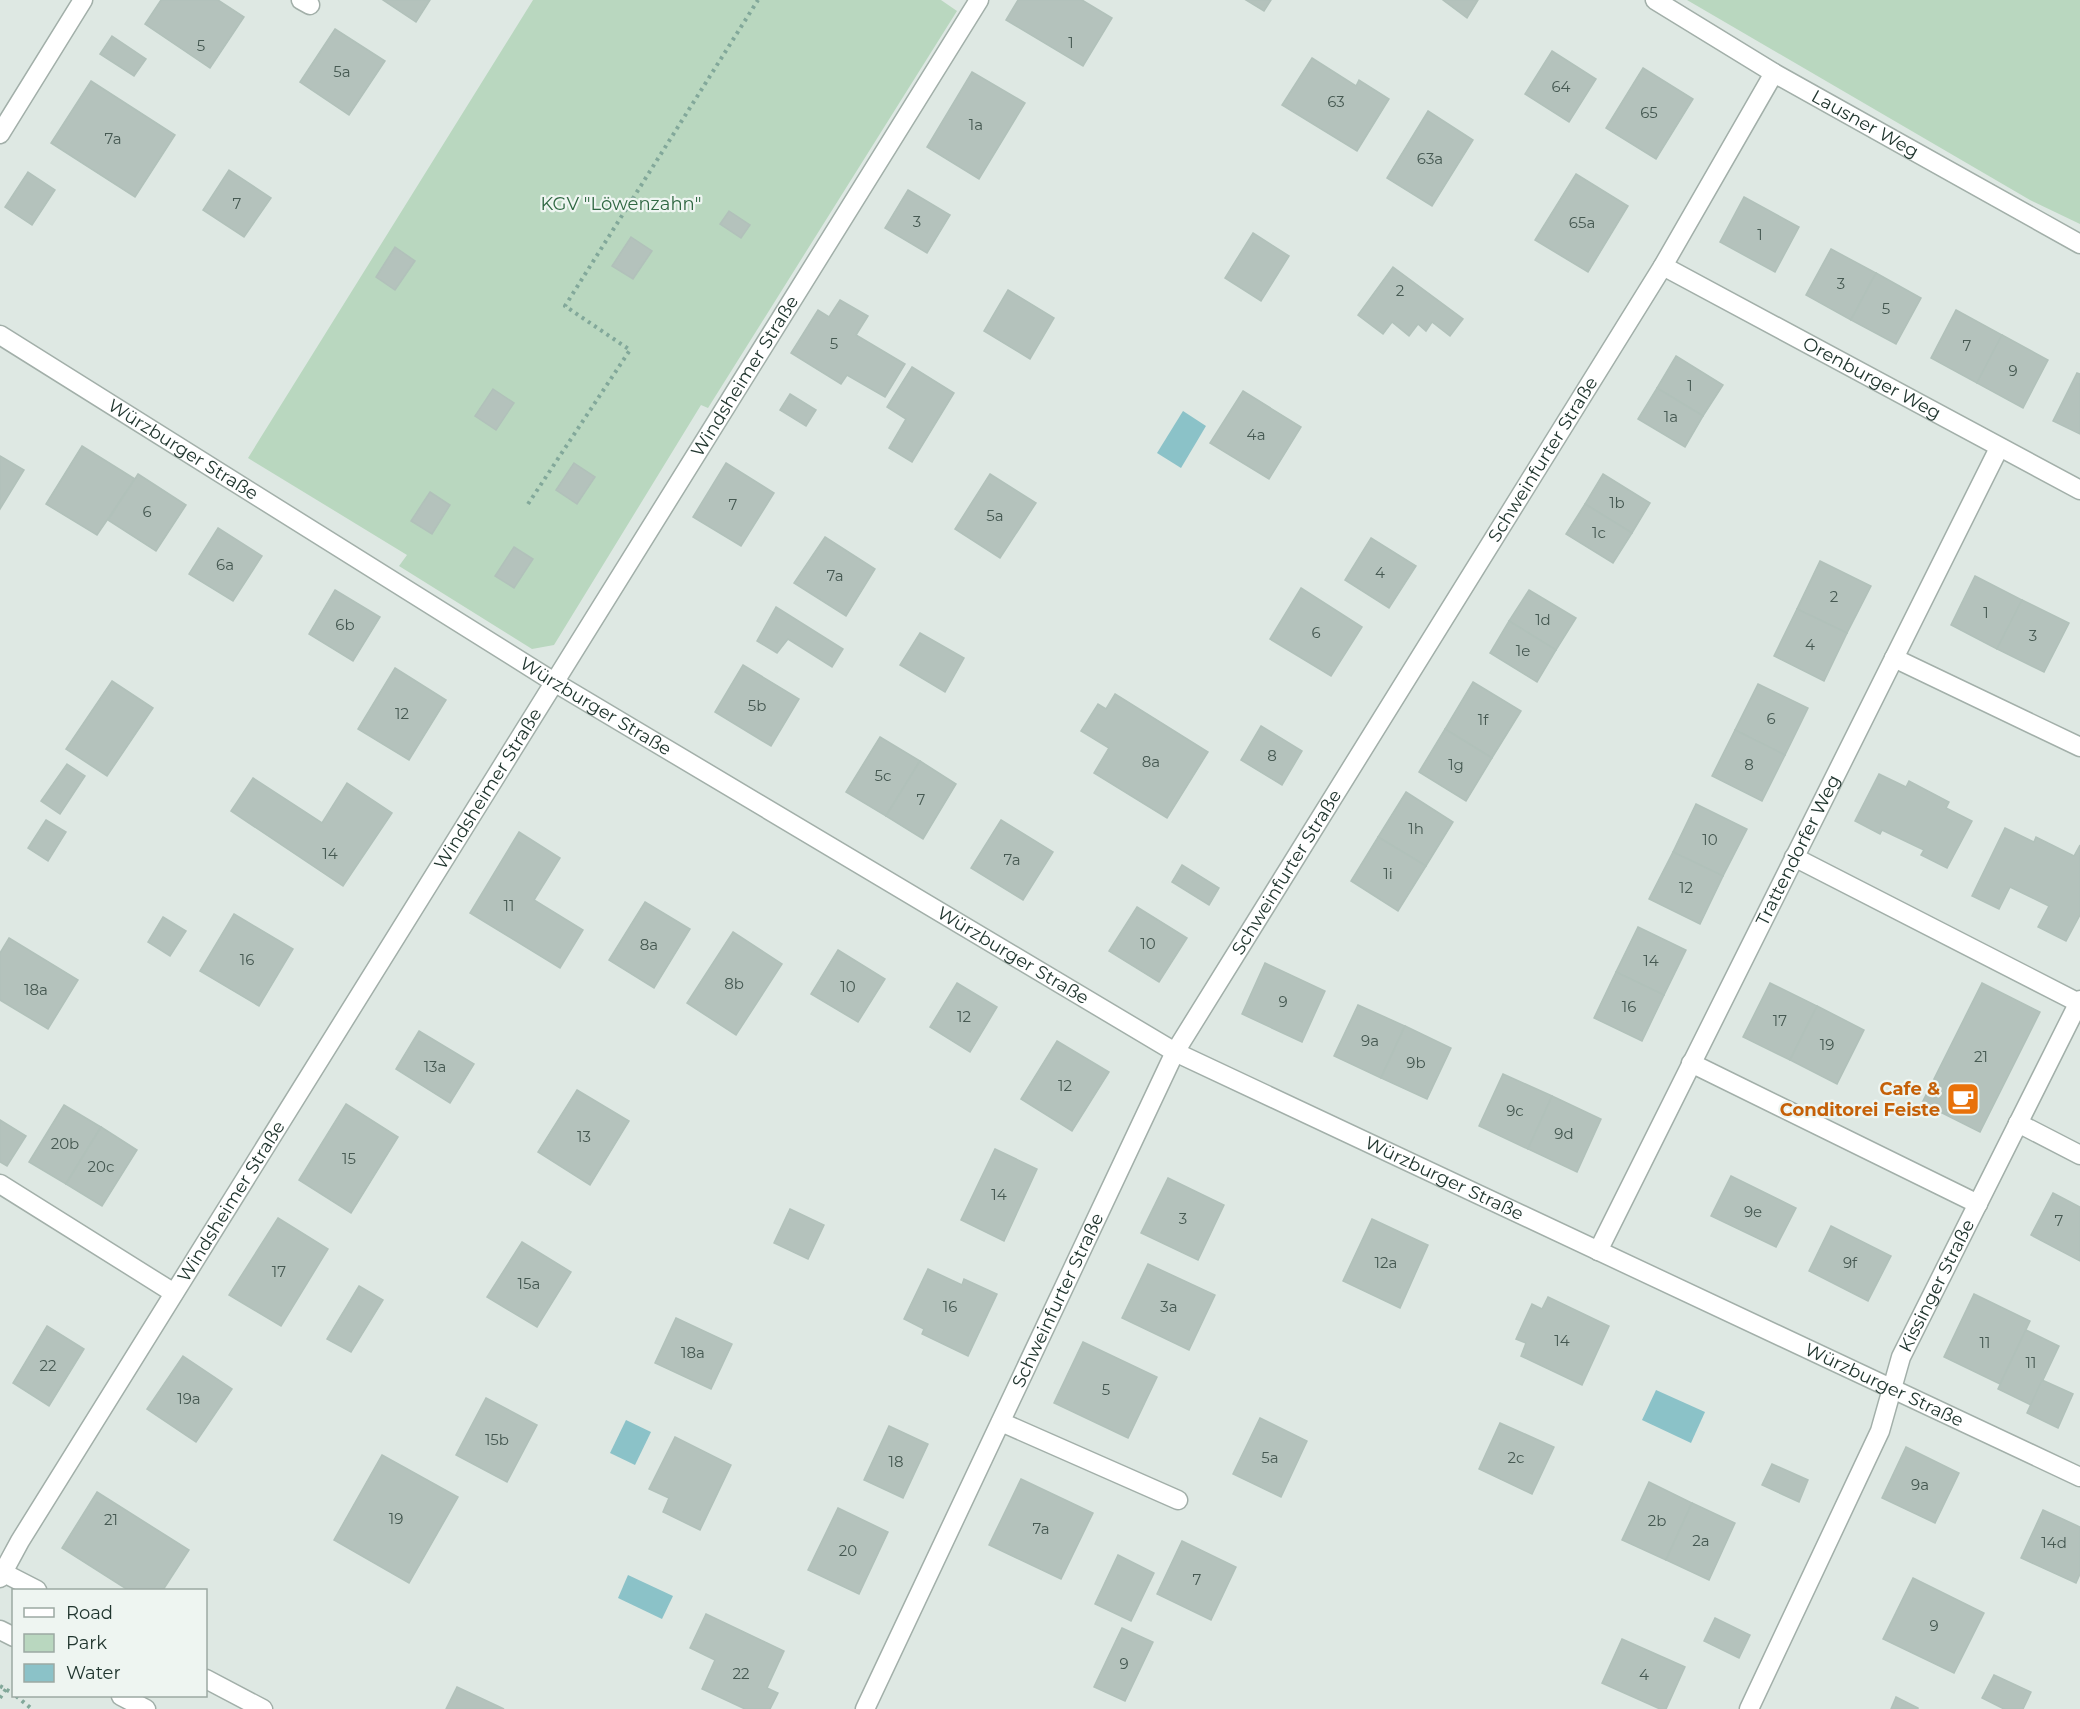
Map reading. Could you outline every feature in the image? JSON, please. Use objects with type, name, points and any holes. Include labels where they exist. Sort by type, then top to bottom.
[{"type":"street","points":[[0,134],[82,0]]},
{"type":"street","name":"Windsheimer Straße","points":[[1,1574],[979,0]]},
{"type":"street","name":"Lausner Weg","points":[[1655,0],[1774,73],[2080,244]]},
{"type":"street","name":"Schweinfurter Straße","points":[[865,1709],[1175,1052],[1663,266],[1774,73]]},
{"type":"street","name":"Orenburger Weg","points":[[1663,266],[2080,490]]},
{"type":"street","name":"Würzburger Straße","points":[[0,335],[554,682],[1175,1052],[2080,1478]]},
{"type":"street","name":"Trattendorfer Weg","points":[[1598,1251],[1999,448]]},
{"type":"street","points":[[1894,658],[2080,747]]},
{"type":"street","points":[[1794,857],[2079,1001]]},
{"type":"street","name":"Kissinger Straße","points":[[1749,1709],[1881,1431],[1901,1357],[2079,1001]]},
{"type":"street","points":[[1691,1063],[1978,1204]]},
{"type":"street","points":[[2018,1123],[2080,1155]]},
{"type":"street","points":[[0,1184],[174,1293]]},
{"type":"street","points":[[1001,1422],[1178,1500]]},
{"type":"street","points":[[1,1574],[35,1589]]},
{"type":"street","points":[[207,1680],[263,1709]]},
{"type":"street","points":[[125,1697],[146,1709]]},
{"type":"path","points":[[528,504],[630,350],[565,306],[758,0]]},
{"type":"path","points":[[0,1686],[12,1693]]},
{"type":"path","points":[[0,1698],[6,1689]]},
{"type":"path","points":[[17,1697],[32,1709]]},
{"type":"green space","name":"KGV \"Löwenzahn\"","points":[[533,0],[941,0],[957,11],[708,408],[701,405],[554,645],[532,649],[399,566],[407,555],[248,458]]},
{"type":"green space","points":[[1687,0],[2080,0],[2080,224],[2030,200]]},
{"type":"water","points":[[1183,411],[1206,426],[1181,468],[1157,453]]},
{"type":"water","points":[[1656,1390],[1705,1412],[1691,1443],[1642,1420]]},
{"type":"water","points":[[626,1420],[651,1432],[635,1465],[610,1453]]},
{"type":"water","points":[[628,1575],[673,1596],[662,1619],[618,1598]]},
{"type":"building","points":[[161,0],[218,0],[244,17],[210,68],[145,24]]},
{"type":"building","points":[[383,0],[430,0],[416,22]]},
{"type":"building","points":[[1018,0],[1082,0],[1112,18],[1083,66],[1006,20]]},
{"type":"building","points":[[1246,0],[1271,0],[1264,11]]},
{"type":"building","points":[[1443,0],[1478,0],[1467,18]]},
{"type":"building","points":[[335,29],[385,61],[349,115],[300,82]]},
{"type":"building","points":[[112,36],[146,59],[134,76],[100,54]]},
{"type":"building","points":[[1552,51],[1596,79],[1569,122],[1525,94]]},
{"type":"building","points":[[1312,58],[1356,86],[1359,80],[1389,99],[1357,151],[1282,105]]},
{"type":"building","points":[[1643,68],[1693,99],[1656,159],[1606,128]]},
{"type":"building","points":[[972,72],[1025,103],[979,179],[927,147]]},
{"type":"building","points":[[91,81],[175,135],[135,197],[51,143]]},
{"type":"building","points":[[1428,111],[1473,140],[1432,206],[1387,178]]},
{"type":"building","points":[[229,170],[271,198],[244,237],[203,210]]},
{"type":"building","points":[[28,172],[55,190],[32,225],[5,207]]},
{"type":"building","points":[[1576,174],[1628,206],[1588,272],[1535,240]]},
{"type":"building","points":[[908,190],[950,215],[927,253],[885,228]]},
{"type":"building","points":[[1744,197],[1799,227],[1775,272],[1720,242]]},
{"type":"building","points":[[729,211],[750,225],[741,238],[720,224]]},
{"type":"building","points":[[1253,233],[1289,256],[1261,301],[1225,278]]},
{"type":"building","points":[[631,237],[652,251],[633,279],[612,266]]},
{"type":"building","points":[[395,247],[415,261],[395,290],[376,277]]},
{"type":"building","points":[[1831,249],[1876,273],[1851,320],[1806,295]]},
{"type":"building","points":[[1393,267],[1463,319],[1450,336],[1432,322],[1426,331],[1418,324],[1409,336],[1392,322],[1383,334],[1358,315]]},
{"type":"building","points":[[1876,273],[1921,298],[1896,344],[1851,320]]},
{"type":"building","points":[[1008,290],[1054,318],[1030,359],[984,331]]},
{"type":"building","points":[[840,300],[868,316],[856,335],[905,364],[885,397],[847,375],[841,384],[791,353],[818,310],[829,317]]},
{"type":"building","points":[[1956,310],[2002,335],[1977,383],[1931,358]]},
{"type":"building","points":[[2002,335],[2048,360],[2023,408],[1977,383]]},
{"type":"building","points":[[1676,356],[1723,385],[1703,416],[1657,388]]},
{"type":"building","points":[[912,367],[954,393],[912,462],[889,448],[906,419],[887,407]]},
{"type":"building","points":[[2077,373],[2080,374],[2080,434],[2053,421]]},
{"type":"building","points":[[1657,388],[1703,416],[1685,447],[1638,419]]},
{"type":"building","points":[[493,389],[514,403],[496,430],[475,416]]},
{"type":"building","points":[[1243,391],[1301,427],[1269,479],[1210,443]]},
{"type":"building","points":[[790,394],[816,410],[806,426],[780,410]]},
{"type":"building","points":[[82,446],[135,479],[97,535],[46,504]]},
{"type":"building","points":[[0,456],[24,470],[0,509]]},
{"type":"building","points":[[574,463],[595,477],[577,504],[556,490]]},
{"type":"building","points":[[726,463],[774,493],[741,546],[693,517]]},
{"type":"building","points":[[138,474],[186,505],[156,551],[108,520]]},
{"type":"building","points":[[990,474],[1036,503],[1000,558],[955,529]]},
{"type":"building","points":[[1603,474],[1650,503],[1632,533],[1585,504]]},
{"type":"building","points":[[430,492],[450,505],[432,534],[411,521]]},
{"type":"building","points":[[1585,504],[1632,533],[1613,563],[1566,534]]},
{"type":"building","points":[[218,528],[262,556],[233,601],[189,574]]},
{"type":"building","points":[[825,537],[875,569],[846,616],[794,583]]},
{"type":"building","points":[[1371,538],[1416,566],[1389,608],[1345,580]]},
{"type":"building","points":[[514,547],[533,559],[514,588],[495,576]]},
{"type":"building","points":[[1820,561],[1871,586],[1847,633],[1797,609]]},
{"type":"building","points":[[1975,576],[2022,600],[1997,649],[1951,625]]},
{"type":"building","points":[[1301,588],[1362,627],[1331,676],[1270,639]]},
{"type":"building","points":[[335,590],[380,617],[353,661],[309,634]]},
{"type":"building","points":[[1529,590],[1576,618],[1556,650],[1509,621]]},
{"type":"building","points":[[2022,600],[2069,623],[2044,672],[1997,649]]},
{"type":"building","points":[[776,607],[843,649],[832,667],[788,639],[777,653],[757,641]]},
{"type":"building","points":[[1797,609],[1847,633],[1824,681],[1774,656]]},
{"type":"building","points":[[1509,621],[1556,650],[1537,682],[1490,653]]},
{"type":"building","points":[[920,633],[964,658],[945,692],[900,665]]},
{"type":"building","points":[[743,665],[799,699],[771,746],[715,712]]},
{"type":"building","points":[[395,668],[446,700],[409,760],[358,729]]},
{"type":"building","points":[[112,681],[153,708],[107,776],[66,749]]},
{"type":"building","points":[[1473,682],[1521,711],[1492,758],[1445,729]]},
{"type":"building","points":[[1758,684],[1808,708],[1785,755],[1735,730]]},
{"type":"building","points":[[1115,694],[1208,752],[1167,818],[1094,773],[1109,748],[1081,731],[1098,704],[1106,709]]},
{"type":"building","points":[[1261,726],[1302,751],[1282,785],[1241,760]]},
{"type":"building","points":[[1445,729],[1492,758],[1466,801],[1419,772]]},
{"type":"building","points":[[1735,730],[1785,755],[1762,801],[1712,776]]},
{"type":"building","points":[[880,737],[920,761],[886,816],[846,792]]},
{"type":"building","points":[[920,761],[956,784],[923,839],[886,816]]},
{"type":"building","points":[[67,764],[85,776],[60,814],[41,801]]},
{"type":"building","points":[[1879,774],[1906,787],[1909,781],[1949,802],[1946,808],[1972,821],[1947,868],[1921,855],[1924,850],[1882,830],[1880,834],[1855,821]]},
{"type":"building","points":[[253,778],[322,823],[347,783],[392,813],[343,886],[231,811]]},
{"type":"building","points":[[1406,792],[1453,822],[1426,866],[1378,837]]},
{"type":"building","points":[[1696,804],[1747,829],[1723,876],[1673,852]]},
{"type":"building","points":[[46,820],[66,832],[48,861],[28,848]]},
{"type":"building","points":[[1001,820],[1053,852],[1023,900],[971,868]]},
{"type":"building","points":[[2005,828],[2034,842],[2036,837],[2074,856],[2080,845],[2080,915],[2066,941],[2038,927],[2049,906],[2010,887],[1999,909],[1972,896]]},
{"type":"building","points":[[519,832],[560,858],[534,900],[583,930],[560,968],[470,913]]},
{"type":"building","points":[[1378,837],[1426,866],[1398,911],[1351,881]]},
{"type":"building","points":[[1673,852],[1723,876],[1700,924],[1649,899]]},
{"type":"building","points":[[1182,865],[1219,888],[1209,905],[1172,882]]},
{"type":"building","points":[[645,902],[690,929],[654,988],[609,960]]},
{"type":"building","points":[[1137,907],[1187,938],[1159,982],[1109,951]]},
{"type":"building","points":[[234,914],[293,949],[259,1006],[200,971]]},
{"type":"building","points":[[163,917],[186,931],[170,956],[148,942]]},
{"type":"building","points":[[1638,927],[1686,950],[1664,995],[1616,972]]},
{"type":"building","points":[[733,932],[782,964],[736,1035],[687,1003]]},
{"type":"building","points":[[9,938],[78,980],[48,1029],[0,1000],[0,953]]},
{"type":"building","points":[[838,950],[885,979],[858,1022],[811,994]]},
{"type":"building","points":[[1265,963],[1325,991],[1302,1042],[1242,1014]]},
{"type":"building","points":[[1616,972],[1664,995],[1642,1041],[1594,1018]]},
{"type":"building","points":[[957,983],[997,1007],[970,1052],[930,1027]]},
{"type":"building","points":[[1770,983],[1817,1006],[1790,1060],[1743,1037]]},
{"type":"building","points":[[1982,983],[2040,1012],[1980,1132],[1922,1103]]},
{"type":"building","points":[[1358,1005],[1405,1026],[1381,1078],[1334,1056]]},
{"type":"building","points":[[1817,1006],[1864,1030],[1837,1084],[1790,1060]]},
{"type":"building","points":[[1405,1026],[1451,1048],[1427,1099],[1381,1078]]},
{"type":"building","points":[[419,1031],[474,1064],[450,1103],[396,1069]]},
{"type":"building","points":[[1057,1041],[1109,1072],[1072,1131],[1021,1099]]},
{"type":"building","points":[[1503,1074],[1552,1096],[1528,1149],[1479,1126]]},
{"type":"building","points":[[577,1090],[629,1121],[590,1185],[538,1152]]},
{"type":"building","points":[[1552,1096],[1601,1119],[1577,1172],[1528,1149]]},
{"type":"building","points":[[346,1104],[398,1137],[351,1213],[299,1180]]},
{"type":"building","points":[[64,1105],[101,1127],[66,1184],[29,1162]]},
{"type":"building","points":[[0,1120],[26,1136],[7,1166],[0,1162]]},
{"type":"building","points":[[101,1127],[137,1150],[102,1206],[66,1184]]},
{"type":"building","points":[[995,1149],[1037,1169],[1004,1241],[961,1220]]},
{"type":"building","points":[[1731,1176],[1796,1208],[1776,1247],[1711,1216]]},
{"type":"building","points":[[1168,1178],[1224,1205],[1198,1260],[1141,1233]]},
{"type":"building","points":[[2053,1193],[2080,1207],[2080,1261],[2031,1235]]},
{"type":"building","points":[[790,1209],[824,1225],[808,1259],[774,1243]]},
{"type":"building","points":[[278,1218],[328,1249],[281,1326],[229,1295]]},
{"type":"building","points":[[1372,1219],[1428,1245],[1400,1308],[1343,1281]]},
{"type":"building","points":[[1831,1226],[1891,1256],[1868,1301],[1809,1271]]},
{"type":"building","points":[[522,1242],[571,1272],[537,1327],[487,1297]]},
{"type":"building","points":[[1148,1264],[1215,1295],[1189,1350],[1122,1318]]},
{"type":"building","points":[[928,1269],[962,1285],[964,1279],[997,1294],[968,1356],[922,1334],[924,1329],[904,1319]]},
{"type":"building","points":[[359,1286],[383,1300],[351,1352],[327,1339]]},
{"type":"building","points":[[1974,1294],[2030,1321],[2000,1384],[1944,1357]]},
{"type":"building","points":[[1548,1297],[1609,1326],[1582,1385],[1521,1356],[1526,1343],[1516,1339],[1532,1304],[1542,1309]]},
{"type":"building","points":[[676,1318],[732,1344],[711,1389],[655,1363]]},
{"type":"building","points":[[47,1326],[84,1349],[49,1406],[13,1383]]},
{"type":"building","points":[[2026,1330],[2059,1346],[2031,1405],[1998,1389]]},
{"type":"building","points":[[1083,1342],[1157,1377],[1128,1438],[1054,1403]]},
{"type":"building","points":[[183,1356],[232,1389],[196,1442],[147,1409]]},
{"type":"building","points":[[2042,1380],[2073,1394],[2058,1428],[2027,1413]]},
{"type":"building","points":[[486,1398],[537,1425],[507,1482],[456,1455]]},
{"type":"building","points":[[1260,1418],[1307,1441],[1281,1497],[1233,1474]]},
{"type":"building","points":[[1500,1423],[1554,1447],[1532,1494],[1479,1469]]},
{"type":"building","points":[[889,1426],[928,1444],[903,1498],[864,1480]]},
{"type":"building","points":[[675,1437],[731,1465],[700,1530],[663,1512],[669,1498],[649,1489]]},
{"type":"building","points":[[1906,1447],[1959,1473],[1935,1523],[1882,1498]]},
{"type":"building","points":[[382,1455],[458,1497],[409,1583],[334,1540]]},
{"type":"building","points":[[1772,1464],[1808,1480],[1799,1502],[1762,1485]]},
{"type":"building","points":[[1021,1479],[1093,1513],[1061,1579],[989,1545]]},
{"type":"building","points":[[1649,1482],[1692,1503],[1666,1560],[1622,1540]]},
{"type":"building","points":[[97,1492],[189,1550],[164,1589],[126,1589],[62,1548]]},
{"type":"building","points":[[1692,1503],[1735,1523],[1709,1580],[1666,1560]]},
{"type":"building","points":[[838,1508],[888,1532],[859,1594],[808,1570]]},
{"type":"building","points":[[2043,1510],[2080,1527],[2080,1574],[2076,1583],[2021,1558]]},
{"type":"building","points":[[1182,1541],[1236,1567],[1211,1620],[1157,1594]]},
{"type":"building","points":[[1118,1555],[1154,1573],[1131,1621],[1095,1604]]},
{"type":"building","points":[[1913,1578],[1984,1613],[1954,1673],[1883,1639]]},
{"type":"building","points":[[706,1614],[784,1651],[767,1688],[778,1693],[770,1709],[745,1709],[702,1689],[715,1660],[690,1648]]},
{"type":"building","points":[[1715,1618],[1750,1635],[1739,1658],[1704,1641]]},
{"type":"building","points":[[1122,1628],[1153,1642],[1125,1701],[1094,1687]]},
{"type":"building","points":[[1622,1639],[1685,1667],[1666,1709],[1660,1709],[1602,1683]]},
{"type":"building","points":[[1994,1675],[2031,1692],[2023,1709],[2004,1709],[1982,1698]]},
{"type":"building","points":[[457,1687],[504,1709],[446,1709]]},
{"type":"building","points":[[1896,1697],[1918,1708],[1918,1709],[1891,1709]]},
{"type":"place","name":"Cafe & Conditorei Feiste","points":[[1963,1099]]}]
